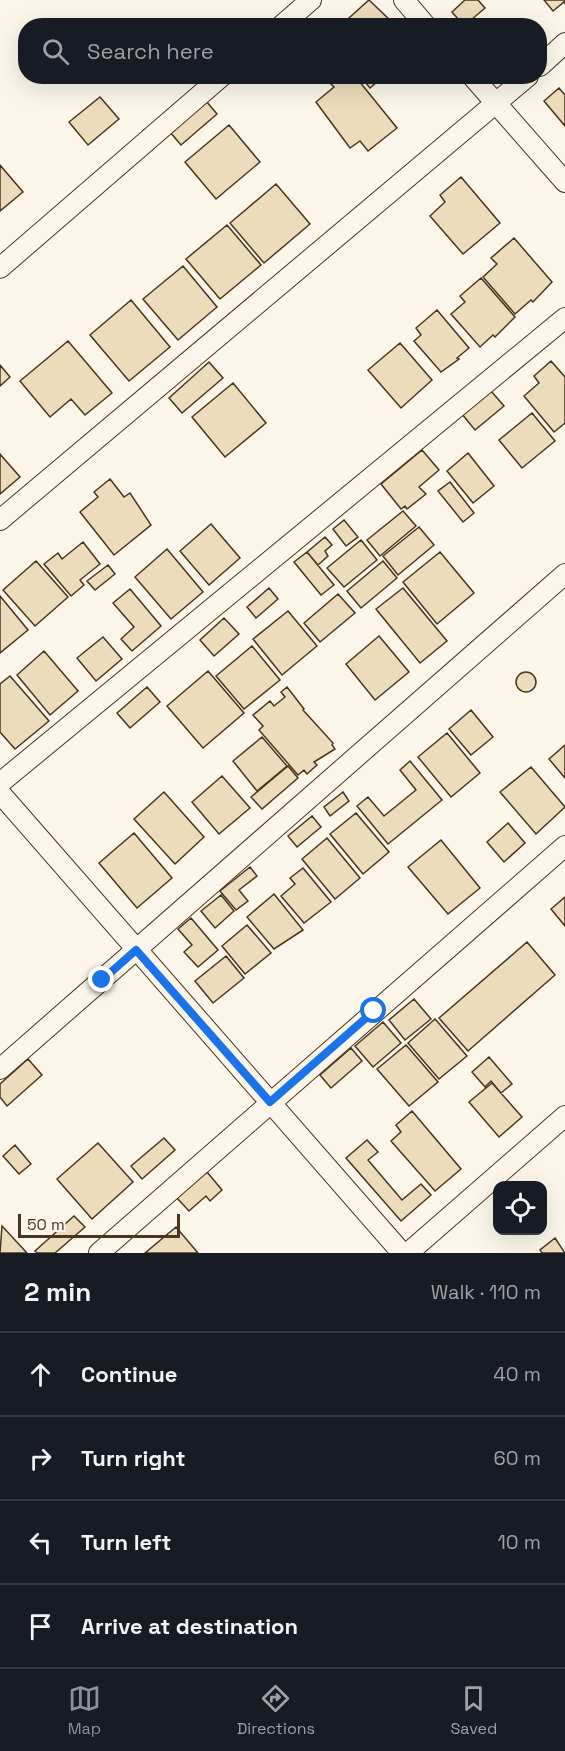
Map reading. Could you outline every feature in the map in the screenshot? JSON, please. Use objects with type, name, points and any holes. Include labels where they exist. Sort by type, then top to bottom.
[{"type":"street","points":[[290,18],[311,0]]},
{"type":"street","points":[[404,0],[419,18]]},
{"type":"street","points":[[547,60],[565,44]]},
{"type":"street","points":[[0,268],[213,84]]},
{"type":"street","points":[[479,84],[565,182]]},
{"type":"street","points":[[0,520],[519,84]]},
{"type":"street","points":[[0,783],[565,318]]},
{"type":"street","points":[[0,1069],[565,574]]},
{"type":"street","points":[[0,793],[402,1253]]},
{"type":"street","points":[[99,1253],[565,846]]},
{"type":"street","points":[[408,1253],[565,1116]]},
{"type":"building","points":[[369,0],[388,18],[349,18]]},
{"type":"building","points":[[465,0],[478,0],[485,8],[473,18],[457,18],[452,12]]},
{"type":"building","points":[[544,0],[565,0],[565,4],[564,2],[553,11]]},
{"type":"building","points":[[331,84],[361,84],[397,128],[368,151],[360,141],[350,148],[316,102],[334,87]]},
{"type":"building","points":[[559,88],[565,95],[565,126],[544,101]]},
{"type":"building","points":[[100,97],[119,119],[88,145],[69,122]]},
{"type":"building","points":[[206,101],[217,114],[181,145],[170,132]]},
{"type":"building","points":[[229,125],[260,162],[216,199],[185,162]]},
{"type":"building","points":[[0,165],[23,192],[0,211]]},
{"type":"building","points":[[461,177],[500,223],[463,254],[430,216],[445,202],[440,195]]},
{"type":"building","points":[[276,184],[310,224],[264,263],[230,223]]},
{"type":"building","points":[[227,225],[261,265],[220,299],[186,259]]},
{"type":"building","points":[[514,238],[552,282],[533,302],[531,300],[515,314],[483,277],[497,264],[491,258]]},
{"type":"building","points":[[183,266],[217,307],[178,340],[143,299]]},
{"type":"building","points":[[481,278],[515,317],[495,337],[493,335],[480,347],[451,314],[465,302],[460,296]]},
{"type":"building","points":[[131,300],[170,347],[129,381],[90,335]]},
{"type":"building","points":[[437,310],[469,348],[457,358],[459,359],[441,372],[414,341],[421,335],[416,328]]},
{"type":"building","points":[[68,341],[112,393],[85,415],[71,399],[50,417],[20,381]]},
{"type":"building","points":[[400,343],[432,380],[401,408],[368,370]]},
{"type":"building","points":[[551,361],[565,377],[565,423],[554,432],[524,396],[539,383],[534,376]]},
{"type":"building","points":[[209,362],[223,378],[182,413],[169,398]]},
{"type":"building","points":[[0,365],[10,377],[0,386]]},
{"type":"building","points":[[233,383],[266,423],[225,457],[192,417]]},
{"type":"building","points":[[491,391],[504,406],[475,430],[462,414]]},
{"type":"building","points":[[532,413],[555,441],[522,468],[499,440]]},
{"type":"building","points":[[422,450],[439,470],[419,487],[426,494],[407,509],[405,506],[401,509],[381,484]]},
{"type":"building","points":[[468,453],[494,486],[473,503],[447,471]]},
{"type":"building","points":[[0,454],[20,477],[0,494]]},
{"type":"building","points":[[110,479],[124,497],[130,493],[151,525],[114,555],[80,512],[98,497],[94,492]]},
{"type":"building","points":[[450,482],[474,513],[463,522],[438,491]]},
{"type":"building","points":[[403,511],[416,526],[380,556],[367,540]]},
{"type":"building","points":[[344,520],[358,537],[346,546],[333,529]]},
{"type":"building","points":[[211,524],[240,558],[209,585],[180,551]]},
{"type":"building","points":[[419,527],[434,545],[398,575],[383,556]]},
{"type":"building","points":[[325,537],[332,545],[325,551],[328,556],[318,565],[307,552]]},
{"type":"building","points":[[361,540],[377,560],[344,587],[327,568]]},
{"type":"building","points":[[83,542],[100,564],[80,580],[84,585],[71,596],[44,564],[58,553],[62,559]]},
{"type":"building","points":[[167,549],[203,592],[171,619],[135,577]]},
{"type":"building","points":[[307,552],[334,585],[321,595],[294,562]]},
{"type":"building","points":[[440,552],[474,593],[437,624],[403,582]]},
{"type":"building","points":[[36,561],[68,597],[35,626],[3,590]]},
{"type":"building","points":[[383,561],[397,578],[361,608],[347,591]]},
{"type":"building","points":[[108,565],[115,574],[95,590],[87,581]]},
{"type":"building","points":[[269,588],[278,599],[256,618],[247,607]]},
{"type":"building","points":[[403,588],[447,641],[420,663],[376,609]]},
{"type":"building","points":[[130,589],[161,626],[132,651],[121,639],[134,627],[113,603]]},
{"type":"building","points":[[338,594],[355,613],[320,642],[304,623]]},
{"type":"building","points":[[0,596],[28,630],[0,653]]},
{"type":"building","points":[[288,611],[317,646],[282,675],[253,639]]},
{"type":"building","points":[[224,618],[239,634],[214,656],[200,640]]},
{"type":"building","points":[[379,636],[409,672],[375,700],[346,664]]},
{"type":"building","points":[[103,637],[122,659],[96,681],[77,658]]},
{"type":"building","points":[[252,646],[280,680],[244,709],[216,676]]},
{"type":"building","points":[[44,651],[78,691],[50,715],[17,675]]},
{"type":"building","points":[[208,671],[244,713],[203,748],[167,706]]},
{"type":"building","points":[[526,672],[533,675],[536,682],[533,689],[526,692],[519,689],[516,682],[519,675]]},
{"type":"building","points":[[10,676],[49,721],[15,749],[0,732],[0,684]]},
{"type":"building","points":[[147,687],[160,702],[130,728],[117,713]]},
{"type":"building","points":[[287,687],[303,710],[333,743],[335,749],[314,762],[317,765],[307,774],[304,770],[298,775],[259,730],[263,726],[253,715],[270,701],[274,706],[285,697],[281,692]]},
{"type":"building","points":[[471,710],[493,737],[471,755],[449,729]]},
{"type":"building","points":[[447,733],[480,773],[451,797],[418,757]]},
{"type":"building","points":[[262,737],[287,766],[257,791],[233,761]]},
{"type":"building","points":[[565,745],[565,778],[549,759]]},
{"type":"building","points":[[410,761],[442,800],[388,844],[357,806],[368,797],[384,816],[416,790],[400,770]]},
{"type":"building","points":[[288,766],[298,778],[262,809],[251,797]]},
{"type":"building","points":[[531,767],[565,807],[536,834],[500,792]]},
{"type":"building","points":[[222,776],[250,808],[219,834],[192,802]]},
{"type":"building","points":[[164,792],[204,837],[175,864],[134,819]]},
{"type":"building","points":[[343,792],[349,801],[330,816],[324,807]]},
{"type":"building","points":[[356,813],[389,852],[363,874],[330,834]]},
{"type":"building","points":[[312,816],[321,827],[297,847],[288,836]]},
{"type":"building","points":[[508,823],[525,843],[504,862],[487,842]]},
{"type":"building","points":[[134,833],[172,878],[137,908],[99,863]]},
{"type":"building","points":[[327,838],[360,878],[335,899],[302,859]]},
{"type":"building","points":[[441,840],[480,888],[448,914],[408,867]]},
{"type":"building","points":[[250,867],[257,876],[239,890],[248,901],[236,910],[220,891]]},
{"type":"building","points":[[303,868],[331,902],[304,923],[281,896],[295,884],[290,878]]},
{"type":"building","points":[[274,894],[303,930],[274,949],[247,917]]},
{"type":"building","points":[[221,895],[234,911],[215,928],[201,911]]},
{"type":"building","points":[[565,897],[565,926],[551,909]]},
{"type":"building","points":[[191,918],[218,950],[198,967],[184,952],[192,945],[178,929]]},
{"type":"building","points":[[247,925],[271,953],[245,974],[222,946]]},
{"type":"building","points":[[527,942],[555,975],[468,1051],[439,1018]]},
{"type":"building","points":[[226,956],[244,978],[213,1003],[195,981]]},
{"type":"building","points":[[414,999],[431,1019],[405,1040],[389,1020]]},
{"type":"building","points":[[435,1019],[467,1056],[439,1079],[408,1043]]},
{"type":"building","points":[[383,1022],[401,1043],[373,1067],[355,1046]]},
{"type":"building","points":[[406,1045],[438,1082],[409,1106],[377,1069]]},
{"type":"building","points":[[351,1048],[362,1061],[331,1088],[320,1075]]},
{"type":"building","points":[[489,1057],[512,1084],[501,1093],[491,1081],[485,1087],[472,1072]]},
{"type":"building","points":[[28,1059],[42,1075],[7,1106],[0,1097],[0,1084]]},
{"type":"building","points":[[492,1083],[522,1117],[499,1137],[469,1102]]},
{"type":"building","points":[[412,1111],[461,1169],[435,1191],[391,1141],[401,1132],[396,1125]]},
{"type":"building","points":[[164,1138],[175,1150],[142,1179],[131,1166]]},
{"type":"building","points":[[367,1140],[378,1152],[368,1160],[402,1200],[421,1184],[431,1195],[401,1221],[346,1158]]},
{"type":"building","points":[[98,1143],[133,1182],[92,1219],[57,1179]]},
{"type":"building","points":[[15,1145],[31,1164],[19,1174],[3,1156]]},
{"type":"building","points":[[207,1172],[222,1190],[210,1201],[206,1196],[189,1211],[177,1198]]},
{"type":"building","points":[[74,1216],[85,1227],[55,1253],[35,1251]]},
{"type":"building","points":[[2,1226],[27,1253],[0,1253]]},
{"type":"building","points":[[176,1227],[198,1253],[145,1253]]},
{"type":"building","points":[[555,1238],[565,1253],[542,1253],[540,1250]]},
{"type":"route","points":[[102,980],[136,950],[270,1102],[374,1011]]}]
